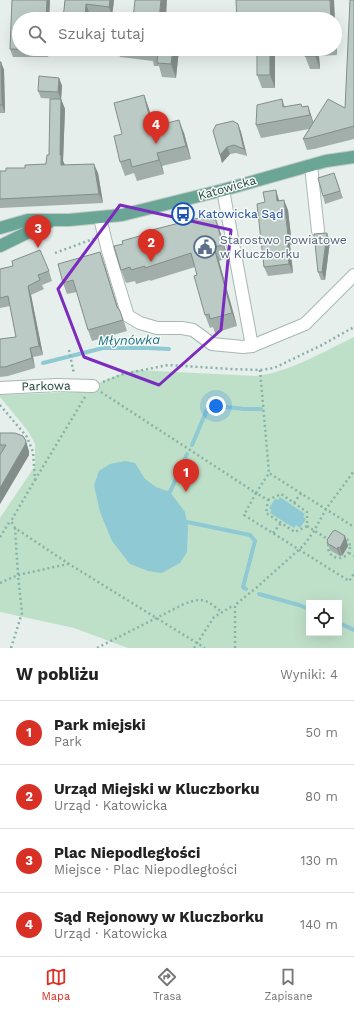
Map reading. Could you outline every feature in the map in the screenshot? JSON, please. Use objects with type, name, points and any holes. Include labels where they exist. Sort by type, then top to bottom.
[{"type":"main road","name":"Katowicka","points":[[0,228],[28,220],[100,218],[122,215],[223,190],[326,161],[354,157]]},
{"type":"main road","points":[[0,246],[53,220]]},
{"type":"street","points":[[311,166],[318,231]]},
{"type":"street","points":[[223,190],[252,346]]},
{"type":"street","points":[[100,218],[128,316],[140,323],[158,328],[182,328],[193,330],[212,344],[243,347],[252,346],[305,324],[354,275]]},
{"type":"street","name":"Parkowa","points":[[0,388],[57,385],[93,386]]},
{"type":"path","points":[[55,253],[104,235]]},
{"type":"path","points":[[0,537],[84,398],[93,386],[123,374],[168,365],[260,370],[274,368],[322,345],[354,327]]},
{"type":"path","points":[[69,350],[71,359]]},
{"type":"path","points":[[260,370],[269,473],[244,514],[349,581],[354,574]]},
{"type":"path","points":[[93,386],[268,500]]},
{"type":"path","points":[[0,405],[28,437],[33,452],[35,480]]},
{"type":"path","points":[[194,648],[214,617],[235,605],[299,550],[314,531],[326,509],[354,471]]},
{"type":"path","points":[[269,473],[354,527]]},
{"type":"path","points":[[294,503],[301,493]]},
{"type":"path","points":[[268,500],[280,494],[294,503],[307,512],[307,526]]},
{"type":"path","points":[[268,500],[266,513],[280,523],[295,532],[307,526]]},
{"type":"path","points":[[10,521],[15,528],[69,564],[205,648]]},
{"type":"path","points":[[273,533],[280,523]]},
{"type":"path","points":[[307,526],[329,540]]},
{"type":"path","points":[[11,648],[22,613],[15,528]]},
{"type":"path","points":[[337,535],[346,537],[350,544],[349,553],[342,558],[334,557],[328,550],[327,545],[329,540],[337,535]]},
{"type":"path","points":[[349,553],[354,556]]},
{"type":"path","points":[[0,583],[18,575],[69,564]]},
{"type":"path","points":[[97,648],[184,604],[197,599],[206,601],[222,612]]},
{"type":"path","points":[[235,605],[235,648]]},
{"type":"highlighted area","points":[[120,205],[231,230],[221,330],[159,385],[84,357],[58,289]]},
{"type":"green space","points":[[354,337],[354,648],[128,648],[74,628],[0,612],[0,518],[35,466],[35,444],[28,431],[0,397],[0,395],[76,392],[118,375],[136,370],[256,376],[280,371],[318,355]]},
{"type":"water","points":[[125,461],[135,463],[145,479],[156,487],[170,492],[185,512],[188,527],[187,552],[180,563],[162,573],[148,571],[130,564],[112,541],[100,512],[94,485],[99,471],[110,464]]},
{"type":"water","points":[[280,497],[305,514],[303,517],[306,519],[300,528],[296,525],[294,528],[270,513],[271,510],[269,508],[275,499],[278,500]]},
{"type":"building","points":[[12,0],[47,0],[46,12],[12,12],[12,49],[10,49]]},
{"type":"building","points":[[65,0],[110,0],[109,7],[86,4],[85,12],[64,12]]},
{"type":"building","points":[[135,0],[161,0],[160,12],[134,12]]},
{"type":"building","points":[[236,0],[330,0],[331,12],[237,12]]},
{"type":"building","points":[[350,0],[354,0],[354,126],[303,139],[328,99],[345,108]]},
{"type":"building","points":[[158,56],[172,56],[171,64],[157,63]]},
{"type":"building","points":[[257,56],[270,56],[270,75],[257,75]]},
{"type":"building","points":[[1,62],[2,105],[0,105]]},
{"type":"building","points":[[39,76],[59,78],[58,92],[38,91]]},
{"type":"building","points":[[144,95],[152,127],[179,120],[186,146],[157,153],[159,160],[132,167],[130,159],[120,162],[114,136],[122,134],[114,103]]},
{"type":"building","points":[[50,99],[61,99],[61,165],[94,164],[99,194],[0,199],[0,171],[6,171],[6,168],[25,168],[25,165],[46,164],[47,155],[49,155]]},
{"type":"building","points":[[282,99],[283,107],[301,104],[302,107],[308,106],[310,115],[256,125],[257,105]]},
{"type":"building","points":[[233,121],[238,124],[244,149],[234,145],[227,147],[220,155],[213,131],[216,125]]},
{"type":"building","points":[[334,173],[340,191],[323,196],[318,178]]},
{"type":"building","points":[[276,190],[277,201],[284,200],[288,235],[286,235],[289,264],[264,267],[257,204],[265,202],[263,192]]},
{"type":"building","points":[[214,214],[223,245],[214,247],[232,313],[210,319],[209,314],[205,315],[194,276],[197,275],[191,253],[145,268],[145,266],[131,270],[130,267],[121,270],[114,246],[123,244],[122,241],[143,235],[143,233],[152,230]]},
{"type":"building","points":[[327,233],[322,272],[318,272],[314,234]]},
{"type":"building","points":[[40,250],[49,271],[38,275],[40,280],[28,286],[39,346],[30,348],[32,358],[5,367],[0,367],[0,339],[16,337],[8,296],[0,298],[0,269],[13,266],[12,261]]},
{"type":"building","points":[[100,252],[117,307],[123,320],[88,330],[73,280],[63,283],[58,264]]},
{"type":"building","points":[[0,433],[15,433],[23,436],[26,441],[0,488],[0,455],[6,445],[0,445]]},
{"type":"building","points":[[335,530],[345,536],[340,548],[338,547],[337,549],[327,543],[327,540]]},
{"type":"waterway","name":"Młynówka","points":[[43,363],[103,348],[169,349]]},
{"type":"waterway","points":[[192,445],[209,405],[244,409],[261,409]]},
{"type":"waterway","points":[[170,492],[187,454]]},
{"type":"waterway","points":[[187,522],[250,535],[255,541],[243,587],[246,589]]},
{"type":"waterway","points":[[259,594],[306,608]]},
{"type":"waterway","points":[[342,624],[354,630]]},
{"type":"place","name":"Sąd Rejonowy w Kluczborku","points":[[156,144]]},
{"type":"place","name":"Katowicka Sąd","points":[[183,214]]},
{"type":"place","name":"Starostwo Powiatowe w Kluczborku","points":[[205,247]]},
{"type":"place","name":"Plac Niepodległości","points":[[38,248]]},
{"type":"place","name":"Urząd Miejski w Kluczborku","points":[[151,262]]},
{"type":"place","name":"Park miejski","points":[[186,492]]}]
